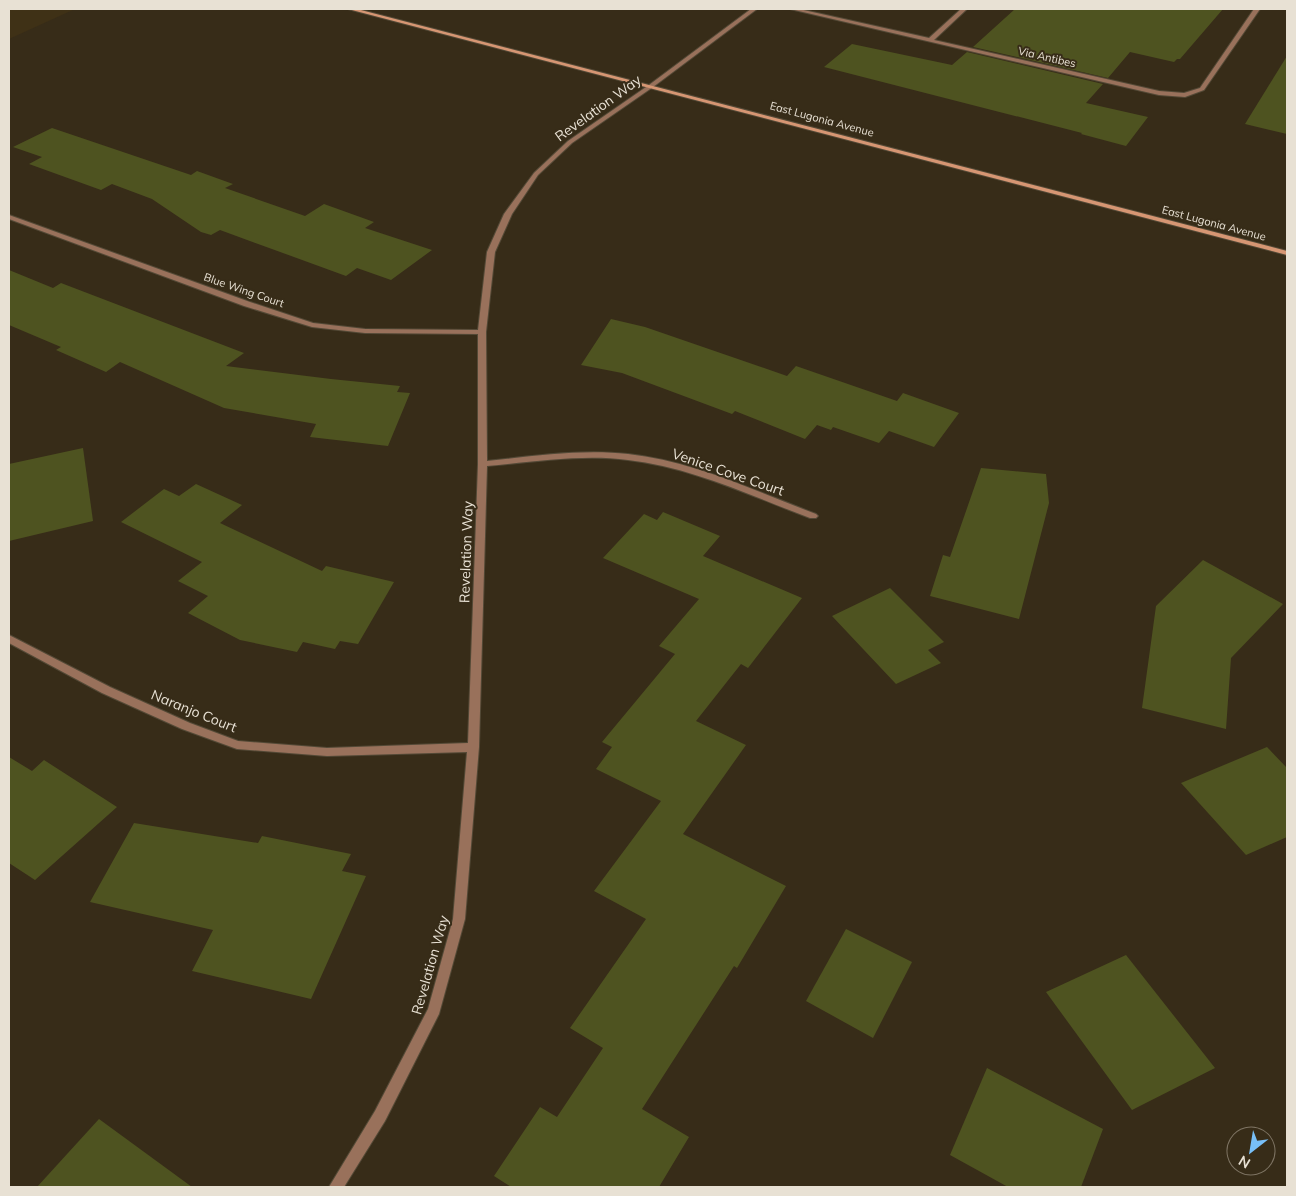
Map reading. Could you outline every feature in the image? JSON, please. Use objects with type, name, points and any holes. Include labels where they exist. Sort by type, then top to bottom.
[{"type":"main road","name":"East Lugonia Avenue","points":[[352,9],[1287,253]]},
{"type":"street","name":"Revelation Way","points":[[336,1187],[380,1116],[434,1010],[459,919],[473,747],[482,464],[482,332],[491,252],[508,214],[536,174],[570,142],[651,86],[754,9]]},
{"type":"street","name":"Via Antibes","points":[[793,9],[931,39],[1160,93],[1185,95],[1202,89],[1257,9]]},
{"type":"street","points":[[931,39],[964,9]]},
{"type":"street","name":"Blue Wing Court","points":[[9,217],[111,255],[312,325],[364,331],[482,332]]},
{"type":"street","name":"Venice Cove Court","points":[[482,464],[593,455],[630,457],[707,477],[813,516]]},
{"type":"street","name":"Naranjo Court","points":[[9,639],[106,690],[186,726],[237,745],[327,752],[473,747]]},
{"type":"shaded area","points":[[9,9],[75,9],[9,39]]},
{"type":"building","points":[[1015,9],[1223,9],[1180,59],[1174,62],[1130,52],[1108,78],[973,47]]},
{"type":"building","points":[[852,44],[952,65],[967,52],[1103,84],[1086,103],[1148,117],[1126,146],[824,67]]},
{"type":"building","points":[[1287,56],[1287,134],[1245,124]]},
{"type":"building","points":[[52,128],[191,175],[197,171],[233,184],[225,188],[305,216],[324,204],[374,222],[365,228],[432,250],[391,280],[357,268],[346,276],[220,230],[211,235],[201,232],[152,199],[112,184],[101,190],[29,164],[42,157],[13,147]]},
{"type":"building","points":[[9,270],[53,288],[61,283],[244,353],[226,366],[400,386],[397,392],[410,393],[388,446],[310,437],[316,424],[224,408],[120,362],[106,372],[56,350],[61,347],[9,325]]},
{"type":"building","points":[[611,319],[645,327],[787,376],[796,366],[897,401],[903,393],[959,413],[934,447],[889,431],[879,443],[833,427],[831,430],[817,425],[805,439],[735,411],[732,414],[622,373],[581,365]]},
{"type":"building","points":[[83,448],[93,521],[9,541],[9,464]]},
{"type":"building","points":[[981,468],[1046,474],[1049,503],[1019,619],[930,596],[943,555],[950,557]]},
{"type":"building","points":[[196,484],[242,505],[220,523],[322,571],[326,566],[394,582],[358,644],[340,641],[335,649],[303,642],[297,652],[240,640],[188,613],[208,596],[178,581],[202,562],[121,522],[164,489],[179,496]]},
{"type":"building","points":[[663,512],[720,536],[703,556],[802,598],[748,668],[741,664],[696,721],[746,745],[683,834],[786,886],[737,968],[734,966],[642,1109],[689,1137],[659,1187],[511,1187],[494,1176],[540,1107],[557,1117],[603,1048],[570,1028],[646,919],[594,891],[661,801],[596,769],[612,747],[602,742],[675,654],[659,646],[699,599],[603,558],[644,514],[657,520]]},
{"type":"building","points":[[1203,560],[1283,604],[1231,658],[1226,729],[1142,708],[1156,606]]},
{"type":"building","points":[[890,588],[944,642],[928,650],[941,663],[896,684],[832,616]]},
{"type":"building","points":[[1267,747],[1287,768],[1287,837],[1246,855],[1181,783]]},
{"type":"building","points":[[9,757],[32,771],[44,760],[117,807],[35,880],[9,863]]},
{"type":"building","points":[[134,823],[258,843],[262,836],[351,854],[342,871],[366,876],[311,999],[192,971],[213,930],[90,902]]},
{"type":"building","points":[[846,929],[912,962],[873,1038],[806,1001]]},
{"type":"building","points":[[1126,955],[1215,1068],[1132,1110],[1046,992]]},
{"type":"building","points":[[987,1068],[1103,1129],[1081,1187],[1008,1187],[950,1155]]},
{"type":"building","points":[[99,1119],[192,1187],[37,1187]]}]
